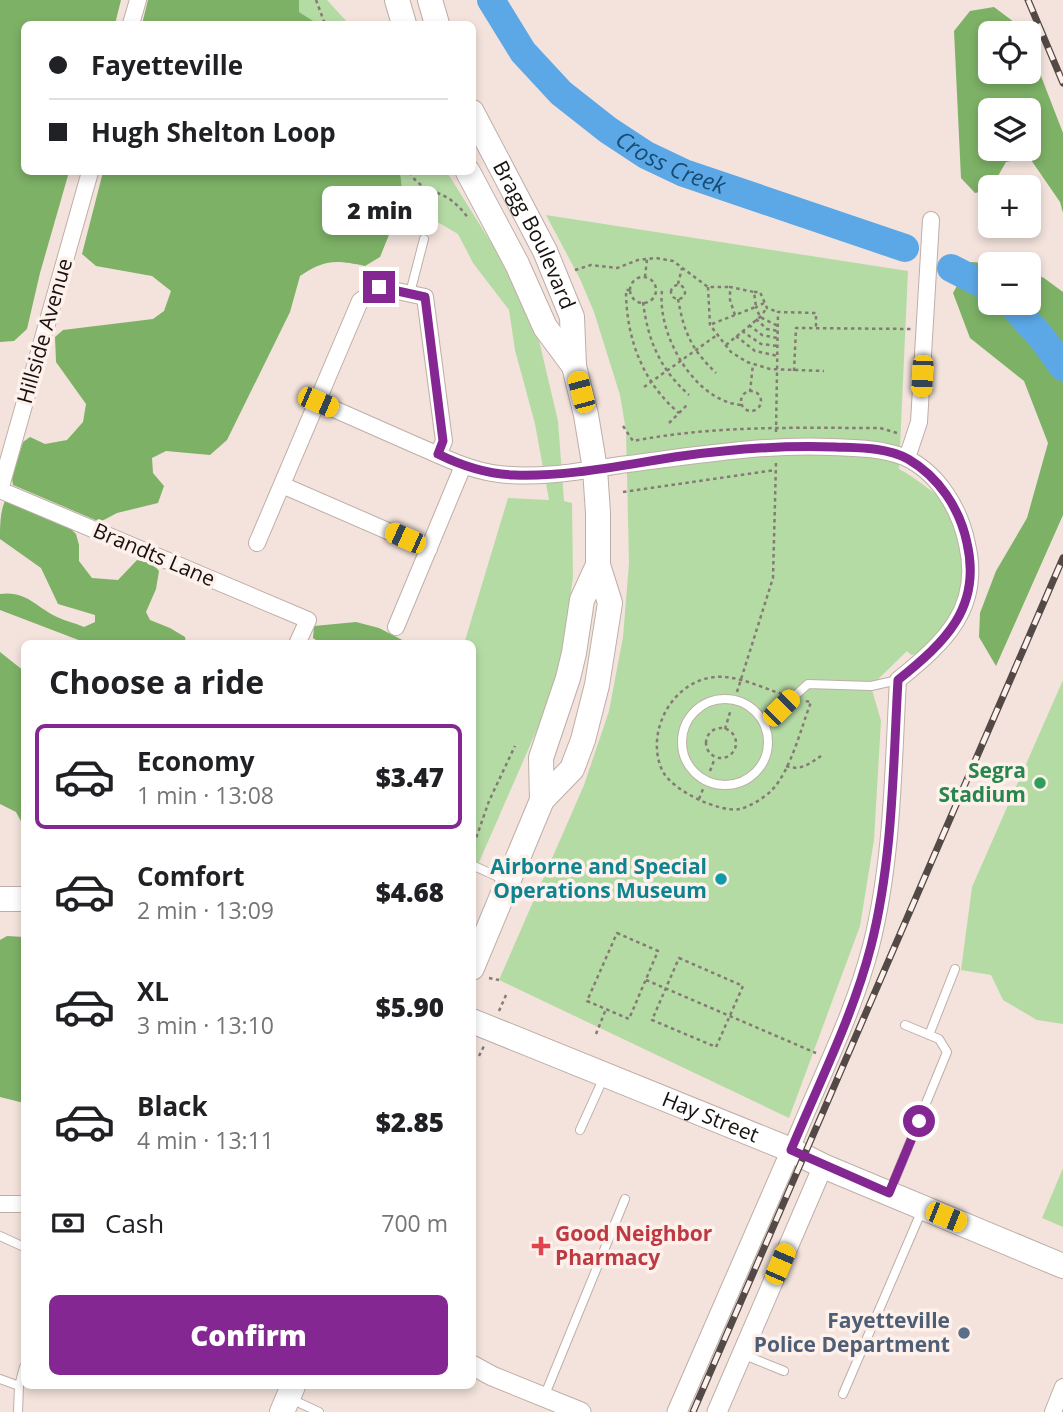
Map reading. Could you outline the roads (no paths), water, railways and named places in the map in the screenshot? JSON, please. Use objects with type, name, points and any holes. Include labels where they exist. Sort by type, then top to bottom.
[{"type":"main road","points":[[397,0],[403,21]]},
{"type":"main road","points":[[430,0],[436,21]]},
{"type":"main road","name":"Bragg Boulevard","points":[[476,120],[559,282],[572,317],[574,366],[595,469],[598,565],[610,603],[603,658],[591,712],[572,769],[542,800],[476,958]]},
{"type":"main road","name":"Bragg Boulevard","points":[[470,175],[517,264],[545,327],[574,366]]},
{"type":"main road","name":"Bragg Boulevard","points":[[542,800],[541,758],[568,678],[582,600],[598,565]]},
{"type":"main road","points":[[0,899],[21,899]]},
{"type":"main road","name":"Hay Street","points":[[476,1023],[791,1150],[823,1166],[1063,1266]]},
{"type":"street","points":[[132,21],[138,0]]},
{"type":"street","name":"Hillside Avenue","points":[[0,490],[89,175]]},
{"type":"street","points":[[907,458],[919,422],[931,220]]},
{"type":"street","points":[[257,543],[360,301],[379,287],[425,297],[443,441],[438,454]]},
{"type":"street","points":[[318,402],[463,466],[498,474],[559,474],[705,453],[776,446],[888,452],[907,458],[937,482],[964,528],[972,573],[964,611],[930,654],[898,680],[889,827],[878,915],[852,1004],[677,1412]]},
{"type":"street","points":[[396,627],[463,466]]},
{"type":"street","points":[[282,485],[429,549]]},
{"type":"street","name":"Brandts Lane","points":[[0,490],[308,620],[299,640]]},
{"type":"street","points":[[717,1412],[823,1166]]},
{"type":"street","points":[[1,1207],[21,1204]]},
{"type":"street","points":[[476,1367],[581,1412]]},
{"type":"street","points":[[1053,1412],[1063,1387]]},
{"type":"lane","points":[[410,293],[424,239]]},
{"type":"lane","points":[[762,720],[781,708],[808,684],[871,685],[898,680]]},
{"type":"lane","points":[[717,699],[734,700],[751,707],[762,720],[768,737],[766,755],[757,771],[742,781],[715,784],[699,776],[687,763],[682,746],[684,728],[693,712],[700,706],[717,699]]},
{"type":"lane","points":[[476,867],[508,881]]},
{"type":"lane","points":[[929,1035],[955,969]]},
{"type":"lane","points":[[889,1193],[947,1052],[939,1039],[905,1025]]},
{"type":"lane","points":[[580,1130],[605,1075]]},
{"type":"lane","points":[[544,1397],[625,1199]]},
{"type":"lane","points":[[843,1394],[923,1207]]},
{"type":"lane","points":[[0,1236],[21,1246]]},
{"type":"lane","points":[[742,1354],[784,1371]]},
{"type":"lane","points":[[18,1412],[21,1378]]},
{"type":"lane","points":[[0,1379],[19,1386]]},
{"type":"lane","points":[[288,1399],[320,1412]]},
{"type":"waterway","name":"Cross Creek","points":[[491,0],[523,52],[561,93],[608,130],[646,155],[684,173],[905,248]]},
{"type":"waterway","name":"Cross Creek","points":[[951,268],[978,282]]},
{"type":"waterway","name":"Cross Creek","points":[[1021,315],[1063,367]]},
{"type":"railway","points":[[1028,0],[1063,83]]},
{"type":"railway","points":[[693,1412],[1063,558]]},
{"type":"place","name":"Segra Stadium","points":[[1040,783]]},
{"type":"place","name":"Airborne and Special Operations Museum","points":[[721,879]]},
{"type":"place","name":"Good Neighbor Pharmacy","points":[[541,1246]]},
{"type":"place","name":"Fayetteville Police Department","points":[[964,1333]]}]
